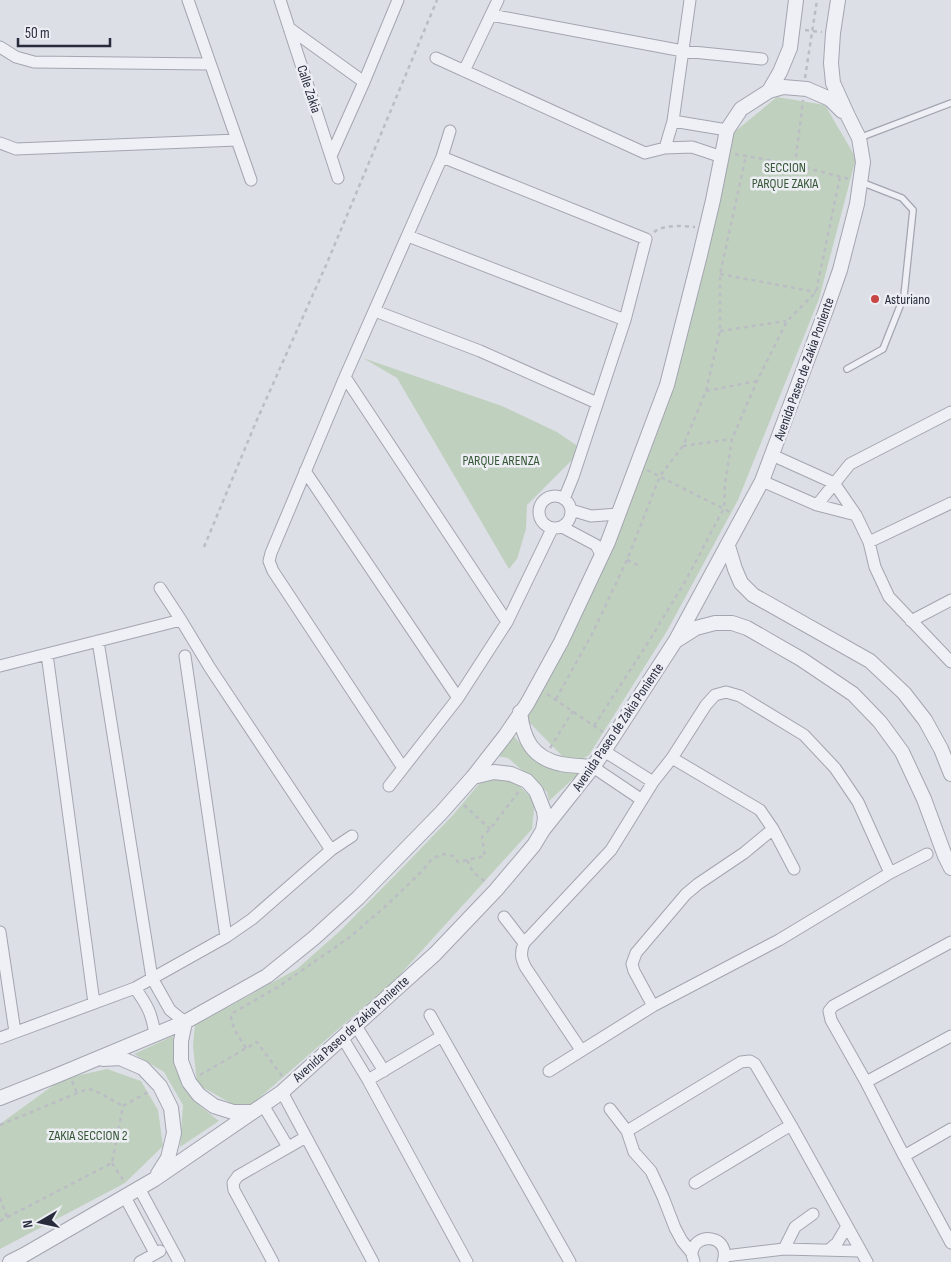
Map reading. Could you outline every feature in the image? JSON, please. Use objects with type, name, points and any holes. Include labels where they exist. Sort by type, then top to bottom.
[{"type":"street","points":[[188,0],[251,180]]},
{"type":"street","name":"Calle Zakia","points":[[280,0],[338,178]]},
{"type":"street","points":[[331,156],[398,0]]},
{"type":"street","points":[[464,71],[498,0]]},
{"type":"street","points":[[665,148],[673,121],[690,0]]},
{"type":"street","points":[[769,91],[780,72],[790,48],[796,0]]},
{"type":"street","name":"Avenida Paseo de Zakia Poniente","points":[[10,1262],[22,1259],[155,1179],[282,1092],[435,954],[496,890],[534,845],[543,830],[593,767],[612,739],[676,640],[762,481],[840,270],[856,204],[863,162],[859,138],[833,83],[833,33],[838,0]]},
{"type":"street","points":[[491,15],[683,51],[762,59]]},
{"type":"street","points":[[289,28],[364,82]]},
{"type":"street","points":[[0,47],[16,57],[34,62],[210,64]]},
{"type":"street","points":[[436,58],[644,153],[665,148],[692,147],[723,154]]},
{"type":"street","points":[[0,1098],[58,1076],[185,1022],[267,976],[314,938],[358,898],[456,797],[505,736],[527,704],[561,642],[602,556],[667,385],[706,229],[727,130],[742,109],[769,91],[783,87],[807,89],[830,99],[848,116]]},
{"type":"street","points":[[673,121],[727,130]]},
{"type":"street","points":[[402,768],[273,571],[269,561],[345,377],[442,158],[450,131]]},
{"type":"street","points":[[0,143],[16,149],[237,140]]},
{"type":"street","points":[[442,158],[646,239],[625,320],[564,499]]},
{"type":"street","points":[[408,236],[625,320]]},
{"type":"street","points":[[375,311],[480,351],[597,403]]},
{"type":"street","points":[[345,377],[507,622]]},
{"type":"street","points":[[817,505],[850,464],[951,412]]},
{"type":"street","points":[[772,455],[834,483],[856,514],[869,542],[875,567],[889,597],[951,662]]},
{"type":"street","points":[[305,471],[458,698]]},
{"type":"street","points":[[762,481],[817,505],[856,514]]},
{"type":"street","points":[[389,786],[458,698],[507,622],[557,528],[568,523],[571,517],[571,510],[569,504],[564,499],[552,496],[546,498],[541,503],[539,516],[541,522],[546,526],[557,528],[596,545],[602,556]]},
{"type":"street","points":[[869,542],[951,503]]},
{"type":"street","points":[[571,510],[592,516],[619,514]]},
{"type":"street","points":[[728,546],[741,583],[753,595],[870,661],[904,693],[925,720],[941,749],[951,774]]},
{"type":"street","points":[[160,588],[210,668],[331,850]]},
{"type":"street","points":[[911,621],[951,600]]},
{"type":"street","points":[[0,666],[180,620]]},
{"type":"street","points":[[676,640],[696,628],[715,623],[732,623],[747,628],[801,659],[853,694],[880,722],[902,752],[924,799],[951,868]]},
{"type":"street","points":[[98,641],[152,978],[170,1010],[185,1022]]},
{"type":"street","points":[[47,654],[94,1003]]},
{"type":"street","points":[[186,656],[226,936]]},
{"type":"street","points":[[188,673],[210,668]]},
{"type":"street","points":[[581,1050],[522,961],[521,952],[524,943],[611,850],[653,782],[672,758],[706,705],[715,695],[726,692],[740,696],[804,735],[835,768],[858,802],[890,873]]},
{"type":"street","points":[[520,712],[527,739],[535,752],[563,764],[593,767],[642,800]]},
{"type":"street","points":[[604,751],[653,782]]},
{"type":"street","points":[[672,758],[760,810],[794,869]]},
{"type":"street","points":[[473,777],[494,772],[511,774],[527,781],[536,791],[544,811],[543,830]]},
{"type":"street","points":[[652,1006],[634,971],[632,964],[636,953],[686,894],[773,830]]},
{"type":"street","points":[[0,1038],[135,988],[226,936],[252,919],[331,850],[352,836]]},
{"type":"street","points":[[549,1072],[652,1006],[779,940],[890,873],[927,854]]},
{"type":"street","points":[[504,918],[524,943]]},
{"type":"street","points":[[0,932],[16,1032]]},
{"type":"street","points":[[951,942],[833,1006],[829,1011],[831,1020],[866,1082],[904,1156],[946,1223],[951,1243]]},
{"type":"street","points":[[135,988],[148,1006],[153,1020],[155,1035]]},
{"type":"street","points":[[430,1015],[570,1262]]},
{"type":"street","points":[[185,1022],[180,1041],[181,1061],[189,1082],[199,1095],[214,1106],[233,1112],[258,1109],[288,1147]]},
{"type":"street","points":[[356,1026],[384,1071]]},
{"type":"street","points":[[368,1080],[442,1036]]},
{"type":"street","points":[[866,1082],[951,1036]]},
{"type":"street","points":[[342,1037],[368,1080],[467,1262]]},
{"type":"street","points":[[93,1060],[120,1058],[143,1068],[160,1086],[171,1108],[174,1133],[168,1158],[155,1179]]},
{"type":"street","points":[[627,1131],[742,1062],[750,1061],[755,1064],[791,1125],[867,1262]]},
{"type":"street","points":[[282,1092],[373,1262]]},
{"type":"street","points":[[610,1109],[627,1131],[634,1152],[650,1171],[675,1228],[693,1258]]},
{"type":"street","points":[[695,1183],[791,1125]]},
{"type":"street","points":[[904,1156],[951,1129]]},
{"type":"street","points":[[273,1262],[232,1184],[238,1176],[306,1137]]},
{"type":"street","points":[[139,1188],[179,1262]]},
{"type":"street","points":[[125,1197],[155,1254]]},
{"type":"street","points":[[784,1249],[795,1226],[814,1214]]},
{"type":"street","points":[[829,1250],[837,1243],[846,1226]]},
{"type":"street","points":[[693,1258],[696,1244],[704,1238],[715,1239],[723,1246],[724,1259],[784,1249],[860,1251]]},
{"type":"street","points":[[140,1262],[171,1246]]},
{"type":"lane","points":[[859,138],[951,103]]},
{"type":"lane","points":[[847,369],[883,349],[904,296],[913,210],[902,198],[860,182]]},
{"type":"path","points":[[204,547],[252,431],[331,254],[437,0]]},
{"type":"path","points":[[723,154],[795,165],[860,182]]},
{"type":"path","points":[[556,699],[592,634],[627,560],[660,476],[683,446],[706,391],[720,331],[720,274],[746,156]]},
{"type":"path","points":[[594,726],[686,580],[724,508],[725,484],[732,439],[757,381],[787,321],[816,292],[840,177]]},
{"type":"path","points":[[646,239],[657,230],[673,226],[706,229]]},
{"type":"path","points":[[720,274],[816,292]]},
{"type":"path","points":[[720,331],[787,321]]},
{"type":"path","points":[[706,391],[757,381]]},
{"type":"path","points":[[683,446],[732,439]]},
{"type":"path","points":[[637,465],[724,508],[742,519]]},
{"type":"path","points":[[627,560],[640,566]]},
{"type":"path","points":[[536,687],[612,739]]},
{"type":"path","points":[[543,757],[573,711]]},
{"type":"path","points":[[246,1048],[236,1033],[231,1021],[231,1014],[278,987],[350,937],[387,905],[433,858],[444,854],[453,856],[458,862],[485,856],[482,837],[527,781]]},
{"type":"path","points":[[456,797],[490,829]]},
{"type":"path","points":[[467,860],[472,872],[496,890]]},
{"type":"path","points":[[189,1082],[257,1042],[276,1069]]},
{"type":"path","points":[[123,1106],[160,1086]]},
{"type":"path","points":[[0,1125],[87,1089],[94,1090],[123,1106]]},
{"type":"path","points":[[122,1179],[112,1163],[123,1106]]},
{"type":"path","points":[[0,1221],[112,1163]]},
{"type":"path","points":[[0,1198],[7,1217]]},
{"type":"green space","name":"SECCION PARQUE ZAKIA","points":[[777,97],[825,105],[856,158],[819,299],[738,500],[667,631],[589,755],[577,762],[565,759],[525,718],[599,572],[675,383],[732,134]]},
{"type":"green space","name":"PARQUE ARENZA","points":[[363,358],[502,406],[557,432],[579,447],[577,455],[527,505],[526,529],[517,559],[509,569],[397,378]]},
{"type":"green space","points":[[510,731],[522,746],[543,765],[569,771],[587,766],[549,801],[547,792],[508,758],[496,756]]},
{"type":"green space","points":[[484,778],[512,779],[535,801],[532,829],[397,978],[251,1105],[232,1104],[197,1084],[193,1045],[195,1025],[297,969],[340,931],[406,864],[453,815]]},
{"type":"green space","points":[[173,1036],[174,1064],[187,1091],[200,1106],[219,1121],[180,1147],[183,1105],[164,1072],[134,1054]]},
{"type":"green space","name":"ZAKIA SECCION 2","points":[[107,1069],[141,1081],[158,1110],[163,1146],[125,1183],[0,1249],[0,1124],[62,1079]]},
{"type":"place","name":"Asturiano","points":[[875,299]]}]
